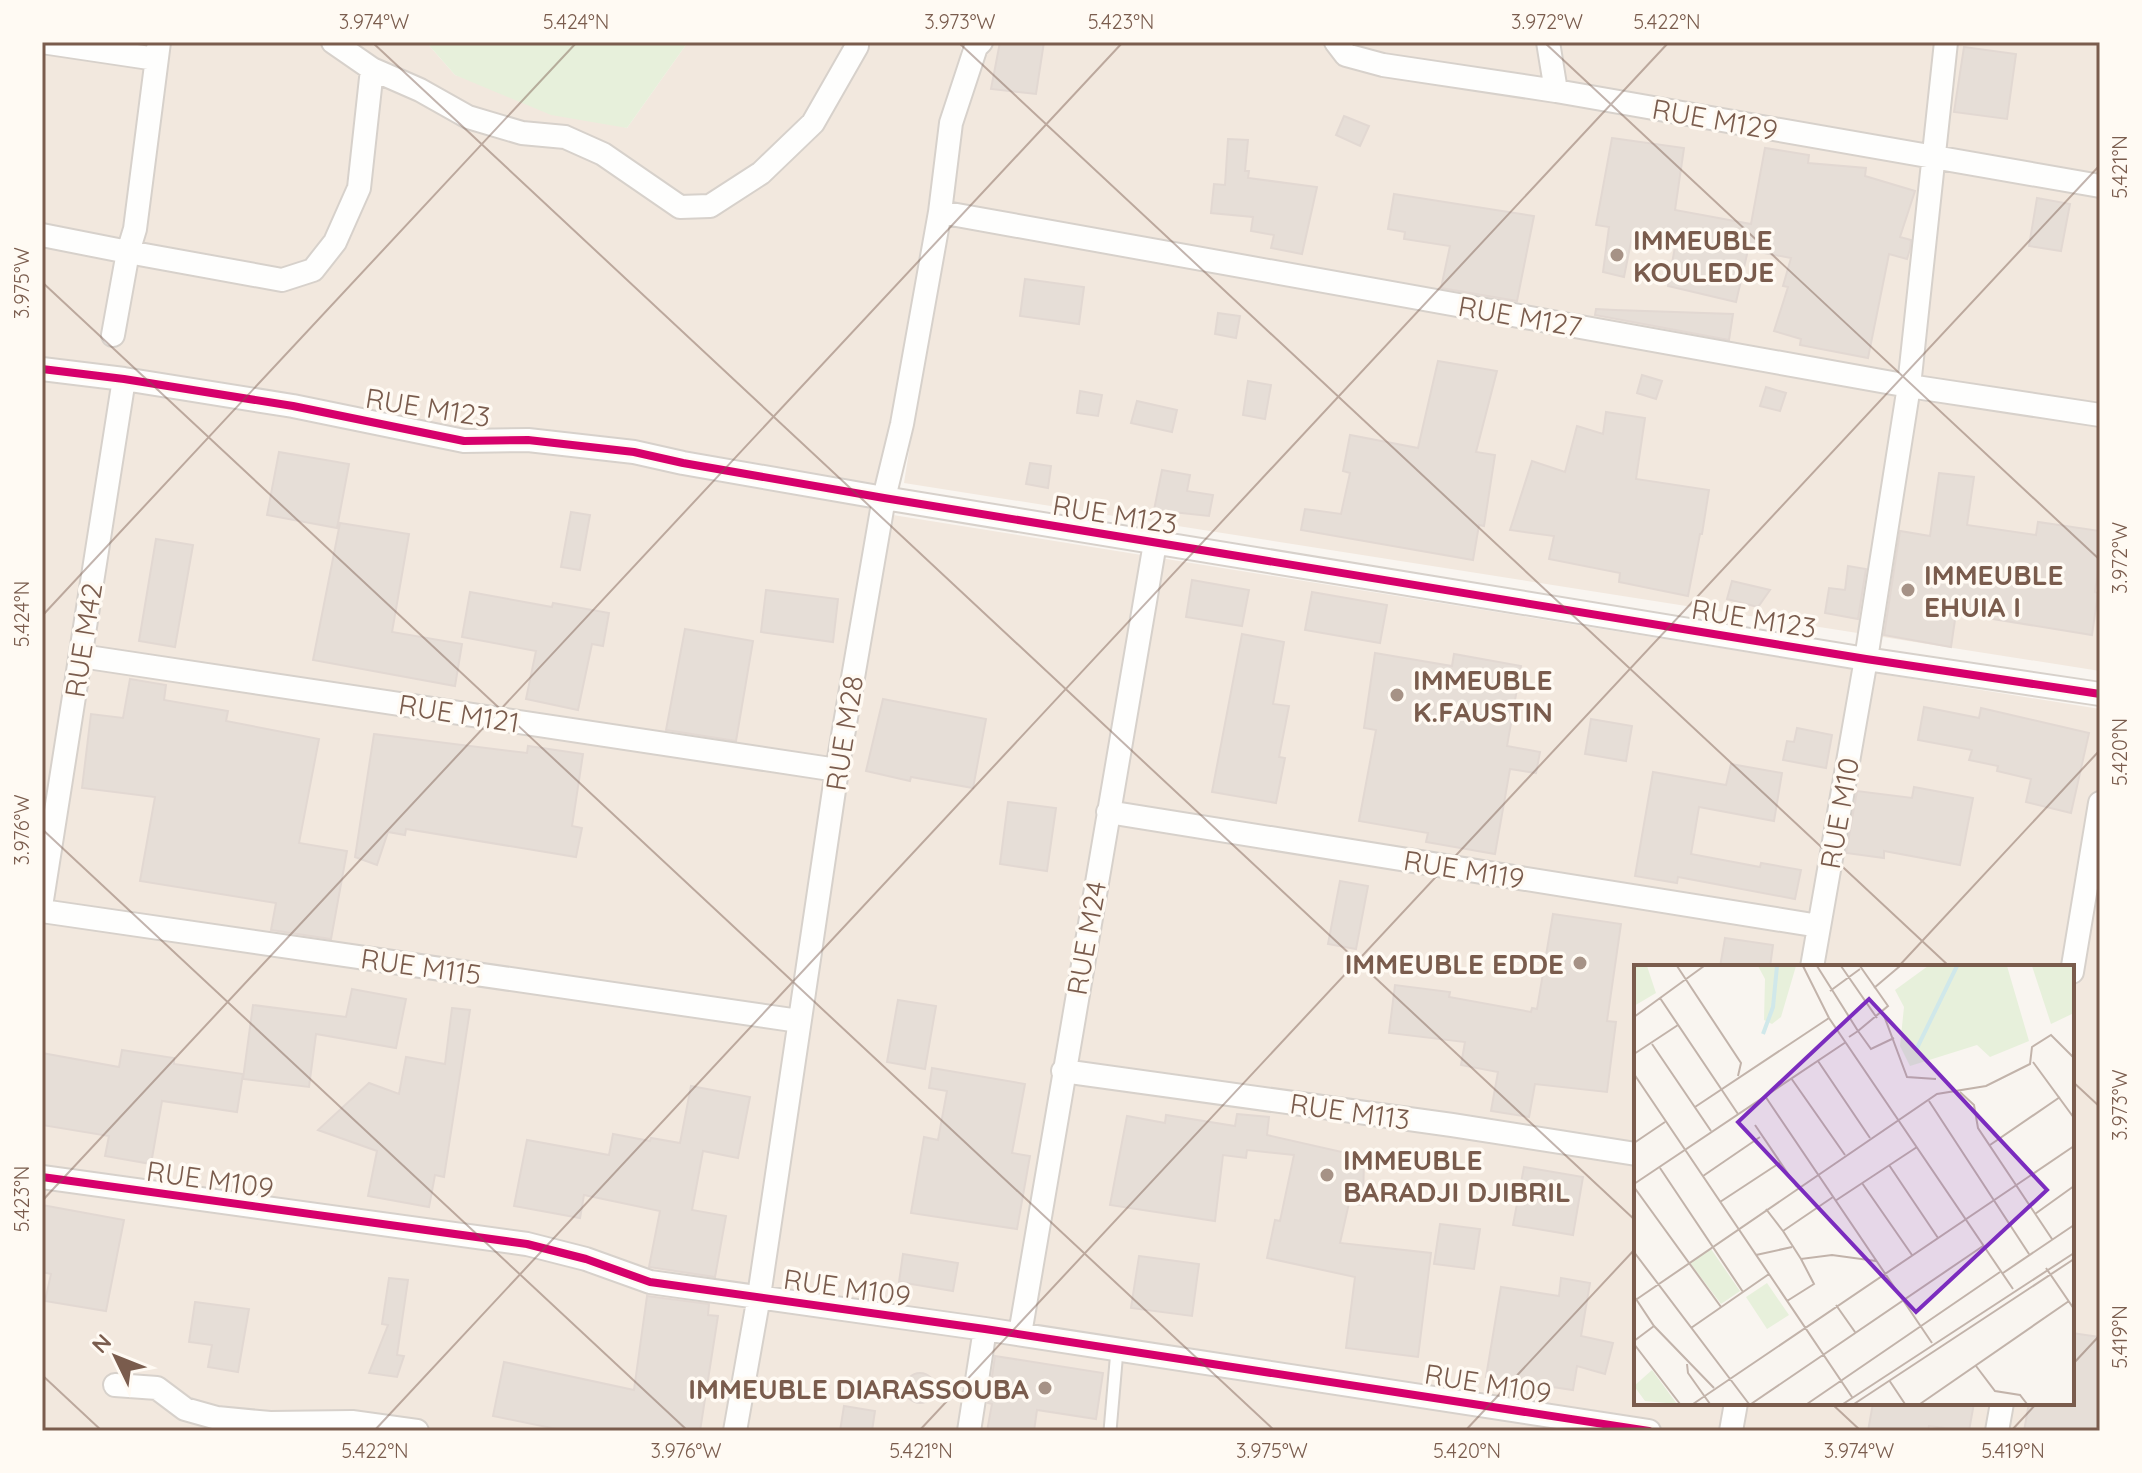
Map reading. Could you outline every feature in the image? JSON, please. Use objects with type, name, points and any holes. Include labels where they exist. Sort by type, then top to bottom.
[{"type":"street","points":[[42,42],[158,50],[135,229],[113,335]]},
{"type":"street","points":[[333,42],[372,69],[420,90],[468,117],[522,133],[565,137],[603,154],[680,207],[710,206],[761,173],[813,123],[857,46]]},
{"type":"street","name":"RUE M28","points":[[735,1431],[759,1296],[837,770],[884,498],[902,424],[940,212],[951,123],[976,47],[981,42]]},
{"type":"street","name":"RUE M129","points":[[1336,42],[1346,55],[1383,65],[1556,91],[2100,186]]},
{"type":"street","points":[[1548,42],[1556,91]]},
{"type":"street","name":"RUE M10","points":[[1812,965],[1866,659],[1909,386],[1946,42]]},
{"type":"street","points":[[42,235],[282,280],[313,270],[335,242],[359,188],[372,69]]},
{"type":"street","name":"RUE M127","points":[[940,212],[1909,386],[2100,415]]},
{"type":"street","name":"RUE M123","points":[[42,369],[293,406],[464,441],[528,440],[634,452],[1155,543],[2100,694]]},
{"type":"street","name":"RUE M42","points":[[42,900],[124,379]]},
{"type":"street","name":"RUE M24","points":[[1020,1334],[1155,543]]},
{"type":"street","name":"RUE M121","points":[[81,656],[837,770]]},
{"type":"street","points":[[2073,965],[2100,803]]},
{"type":"street","name":"RUE M119","points":[[1108,812],[1819,926]]},
{"type":"street","name":"RUE M115","points":[[42,911],[799,1021]]},
{"type":"street","name":"RUE M113","points":[[1063,1071],[1634,1154]]},
{"type":"street","name":"RUE M109","points":[[42,1177],[527,1244],[586,1259],[650,1282],[1020,1334],[1601,1427],[1649,1431]]},
{"type":"street","points":[[969,1431],[985,1329]]},
{"type":"street","points":[[115,1385],[157,1388],[185,1409],[216,1424],[352,1422],[417,1431]]},
{"type":"street","points":[[1731,1431],[1736,1405]]},
{"type":"street","points":[[1997,1431],[2002,1405]]},
{"type":"lane","points":[[1110,1431],[1117,1350]]},
{"type":"shaded area","points":[[42,42],[426,42],[455,75],[627,128],[688,42],[962,42],[893,515],[2100,709],[2100,1431],[42,1431]]},
{"type":"shaded area","points":[[967,42],[2100,42],[2100,671],[904,483],[940,254]]},
{"type":"green space","points":[[426,42],[688,42],[627,128],[551,115],[455,75]]},
{"type":"building","points":[[1000,42],[1044,42],[1036,94],[991,89]]},
{"type":"building","points":[[1964,47],[2016,54],[2007,119],[1954,112]]},
{"type":"building","points":[[1344,116],[1369,126],[1360,146],[1336,135]]},
{"type":"building","points":[[1612,138],[1684,148],[1675,210],[1751,224],[1765,148],[1809,155],[1808,163],[1866,168],[1865,176],[1915,191],[1900,237],[1911,240],[1910,249],[1907,259],[1889,254],[1868,358],[1800,345],[1801,339],[1774,331],[1788,287],[1783,286],[1791,258],[1748,250],[1736,302],[1668,286],[1676,241],[1633,232],[1624,277],[1603,272],[1609,227],[1596,225]]},
{"type":"building","points":[[1228,139],[1248,140],[1245,171],[1249,171],[1248,178],[1317,187],[1302,254],[1271,248],[1274,235],[1251,231],[1253,217],[1211,213],[1214,184],[1225,185]]},
{"type":"building","points":[[1394,194],[1534,216],[1517,301],[1441,288],[1450,246],[1404,239],[1405,232],[1388,229]]},
{"type":"building","points":[[2037,198],[2070,204],[2061,251],[2029,246]]},
{"type":"building","points":[[1025,279],[1084,287],[1079,324],[1020,316]]},
{"type":"building","points":[[1596,309],[1733,314],[1729,340],[1595,315]]},
{"type":"building","points":[[1218,313],[1240,316],[1236,338],[1215,334]]},
{"type":"building","points":[[1438,361],[1497,371],[1476,452],[1495,455],[1484,526],[1479,525],[1473,560],[1301,530],[1305,509],[1341,514],[1350,473],[1343,471],[1350,435],[1418,448]]},
{"type":"building","points":[[1642,375],[1662,381],[1656,399],[1637,393]]},
{"type":"building","points":[[1248,381],[1271,385],[1265,419],[1243,415]]},
{"type":"building","points":[[1766,387],[1786,393],[1780,411],[1760,406]]},
{"type":"building","points":[[1080,391],[1102,395],[1098,416],[1077,413]]},
{"type":"building","points":[[1137,401],[1177,410],[1172,432],[1131,423]]},
{"type":"building","points":[[1606,412],[1645,418],[1636,479],[1709,490],[1688,596],[1619,582],[1620,573],[1549,559],[1554,536],[1510,530],[1532,461],[1565,472],[1577,426],[1603,434]]},
{"type":"building","points":[[279,452],[349,464],[337,528],[267,515]]},
{"type":"building","points":[[1030,463],[1051,466],[1048,488],[1026,484]]},
{"type":"building","points":[[1162,470],[1190,475],[1187,491],[1213,495],[1209,516],[1154,510]]},
{"type":"building","points":[[1939,473],[1974,477],[1967,525],[2036,535],[2038,522],[2100,531],[2095,592],[2098,593],[2092,635],[1956,613],[1951,647],[1884,635],[1900,531],[1930,536]]},
{"type":"building","points":[[571,512],[590,515],[580,570],[561,567]]},
{"type":"building","points":[[340,523],[409,534],[392,632],[462,644],[455,686],[313,660]]},
{"type":"building","points":[[156,539],[193,545],[175,647],[139,641]]},
{"type":"building","points":[[1848,566],[1866,569],[1858,619],[1825,613],[1829,588],[1845,590]]},
{"type":"building","points":[[1192,580],[1249,590],[1242,626],[1186,617]]},
{"type":"building","points":[[1732,581],[1770,590],[1758,607],[1727,599]]},
{"type":"building","points":[[766,590],[838,599],[833,642],[761,632]]},
{"type":"building","points":[[470,592],[552,607],[553,603],[609,613],[603,646],[592,644],[578,710],[526,699],[536,651],[462,637]]},
{"type":"building","points":[[1312,592],[1387,605],[1380,643],[1305,630]]},
{"type":"building","points":[[685,629],[753,641],[736,741],[666,730]]},
{"type":"building","points":[[1242,634],[1284,642],[1273,704],[1289,706],[1279,757],[1285,758],[1276,803],[1212,792]]},
{"type":"building","points":[[1375,653],[1452,666],[1454,654],[1521,666],[1507,746],[1540,752],[1536,773],[1510,769],[1495,854],[1426,842],[1428,833],[1359,821],[1376,730],[1364,728]]},
{"type":"building","points":[[130,679],[166,685],[164,700],[228,711],[226,721],[319,739],[299,843],[347,851],[331,939],[271,930],[276,903],[140,881],[155,797],[82,788],[91,714],[123,718]]},
{"type":"building","points":[[883,699],[986,719],[973,788],[911,777],[910,781],[866,771]]},
{"type":"building","points":[[1924,707],[1979,718],[1981,708],[2089,733],[2071,813],[2026,802],[2031,779],[1997,771],[1998,766],[1969,760],[1972,750],[1918,740]]},
{"type":"building","points":[[1591,719],[1632,726],[1626,761],[1585,754]]},
{"type":"building","points":[[1797,728],[1832,735],[1826,768],[1783,760],[1787,741],[1794,742]]},
{"type":"building","points":[[374,734],[527,753],[528,746],[583,754],[572,826],[582,828],[576,857],[406,829],[405,835],[388,832],[377,865],[355,857]]},
{"type":"building","points":[[1731,764],[1782,773],[1774,821],[1699,807],[1691,854],[1760,867],[1761,863],[1801,870],[1795,899],[1678,877],[1677,883],[1635,876],[1653,772],[1726,785]]},
{"type":"building","points":[[1914,787],[1973,798],[1960,865],[1884,851],[1884,858],[1846,853],[1857,791],[1912,798]]},
{"type":"building","points":[[1008,802],[1056,808],[1047,871],[1000,864]]},
{"type":"building","points":[[1340,881],[1368,886],[1356,949],[1328,944]]},
{"type":"building","points":[[1553,914],[1621,924],[1607,1021],[1616,1022],[1607,1092],[1535,1084],[1529,1117],[1491,1111],[1498,1072],[1461,1065],[1465,1042],[1389,1033],[1395,985],[1450,992],[1449,997],[1531,1012],[1532,1008],[1537,1009]]},
{"type":"building","points":[[1725,938],[1773,945],[1770,965],[1720,965]]},
{"type":"building","points":[[352,989],[406,999],[396,1048],[316,1034],[309,1087],[243,1079],[253,1005],[346,1017]]},
{"type":"building","points":[[898,1000],[936,1006],[925,1069],[887,1062]]},
{"type":"building","points":[[452,1008],[470,1010],[444,1177],[435,1175],[429,1207],[368,1196],[377,1151],[318,1130],[369,1083],[399,1094],[406,1057],[445,1064]]},
{"type":"building","points":[[122,1050],[174,1058],[174,1064],[243,1074],[237,1112],[162,1101],[151,1164],[105,1156],[109,1136],[42,1125],[42,1053],[119,1067]]},
{"type":"building","points":[[932,1068],[1025,1084],[1012,1153],[1030,1156],[1017,1229],[911,1213],[924,1137],[938,1140],[947,1091],[929,1088]]},
{"type":"building","points":[[691,1086],[750,1097],[738,1158],[703,1151],[692,1210],[726,1216],[715,1277],[649,1267],[660,1211],[584,1195],[580,1218],[514,1206],[527,1140],[609,1155],[613,1134],[680,1143]]},
{"type":"building","points":[[1237,1114],[1269,1117],[1267,1135],[1364,1157],[1363,1205],[1349,1203],[1340,1243],[1431,1253],[1418,1357],[1346,1348],[1355,1277],[1267,1258],[1275,1220],[1280,1221],[1294,1155],[1247,1150],[1246,1158],[1223,1155],[1215,1221],[1110,1205],[1127,1116],[1165,1123],[1166,1115],[1235,1126]]},
{"type":"building","points":[[1524,1167],[1583,1177],[1573,1235],[1513,1225]]},
{"type":"building","points":[[42,1205],[124,1220],[106,1311],[45,1301],[51,1274],[42,1272]]},
{"type":"building","points":[[1440,1224],[1480,1229],[1474,1269],[1434,1264]]},
{"type":"building","points":[[903,1254],[958,1263],[953,1291],[899,1282]]},
{"type":"building","points":[[1139,1256],[1199,1264],[1192,1316],[1131,1308]]},
{"type":"building","points":[[389,1278],[408,1280],[397,1355],[404,1356],[397,1377],[369,1373],[388,1325],[382,1324]]},
{"type":"building","points":[[1561,1278],[1590,1283],[1581,1336],[1613,1343],[1605,1374],[1577,1366],[1573,1390],[1486,1377],[1501,1287],[1559,1296]]},
{"type":"building","points":[[647,1296],[709,1304],[708,1315],[718,1316],[700,1431],[566,1431],[493,1416],[504,1362],[634,1390]]},
{"type":"building","points":[[195,1302],[249,1309],[238,1372],[208,1367],[212,1345],[189,1342]]},
{"type":"building","points":[[2074,1333],[2100,1337],[2100,1431],[2024,1431],[2029,1405],[2074,1405]]},
{"type":"building","name":"IMMEUBLE DIARASSOUBA","points":[[995,1356],[1103,1373],[1096,1419],[1037,1410],[1034,1431],[987,1431]]},
{"type":"building","points":[[920,1373],[931,1377],[935,1388],[931,1399],[920,1403],[909,1399],[905,1388],[909,1377]]},
{"type":"building","points":[[1873,1405],[1974,1405],[1969,1431],[1929,1426],[1928,1431],[1868,1431]]},
{"type":"building","points":[[844,1406],[875,1411],[872,1431],[840,1431]]},
{"type":"cycle path","points":[[42,369],[293,406],[464,441],[528,440],[634,452],[884,498],[1866,659],[2100,694]]},
{"type":"cycle path","points":[[42,1177],[527,1244],[586,1259],[650,1282],[985,1329],[1649,1431]]},
{"type":"place","name":"IMMEUBLE KOULEDJE","points":[[1617,255]]},
{"type":"place","name":"IMMEUBLE EHUIA I","points":[[1908,590]]},
{"type":"place","name":"IMMEUBLE K.FAUSTIN","points":[[1397,695]]},
{"type":"place","name":"IMMEUBLE EDDE","points":[[1580,963]]},
{"type":"place","name":"IMMEUBLE BARADJI DJIBRIL","points":[[1327,1175]]},
{"type":"place","name":"IMMEUBLE DIARASSOUBA","points":[[1045,1388]]}]
